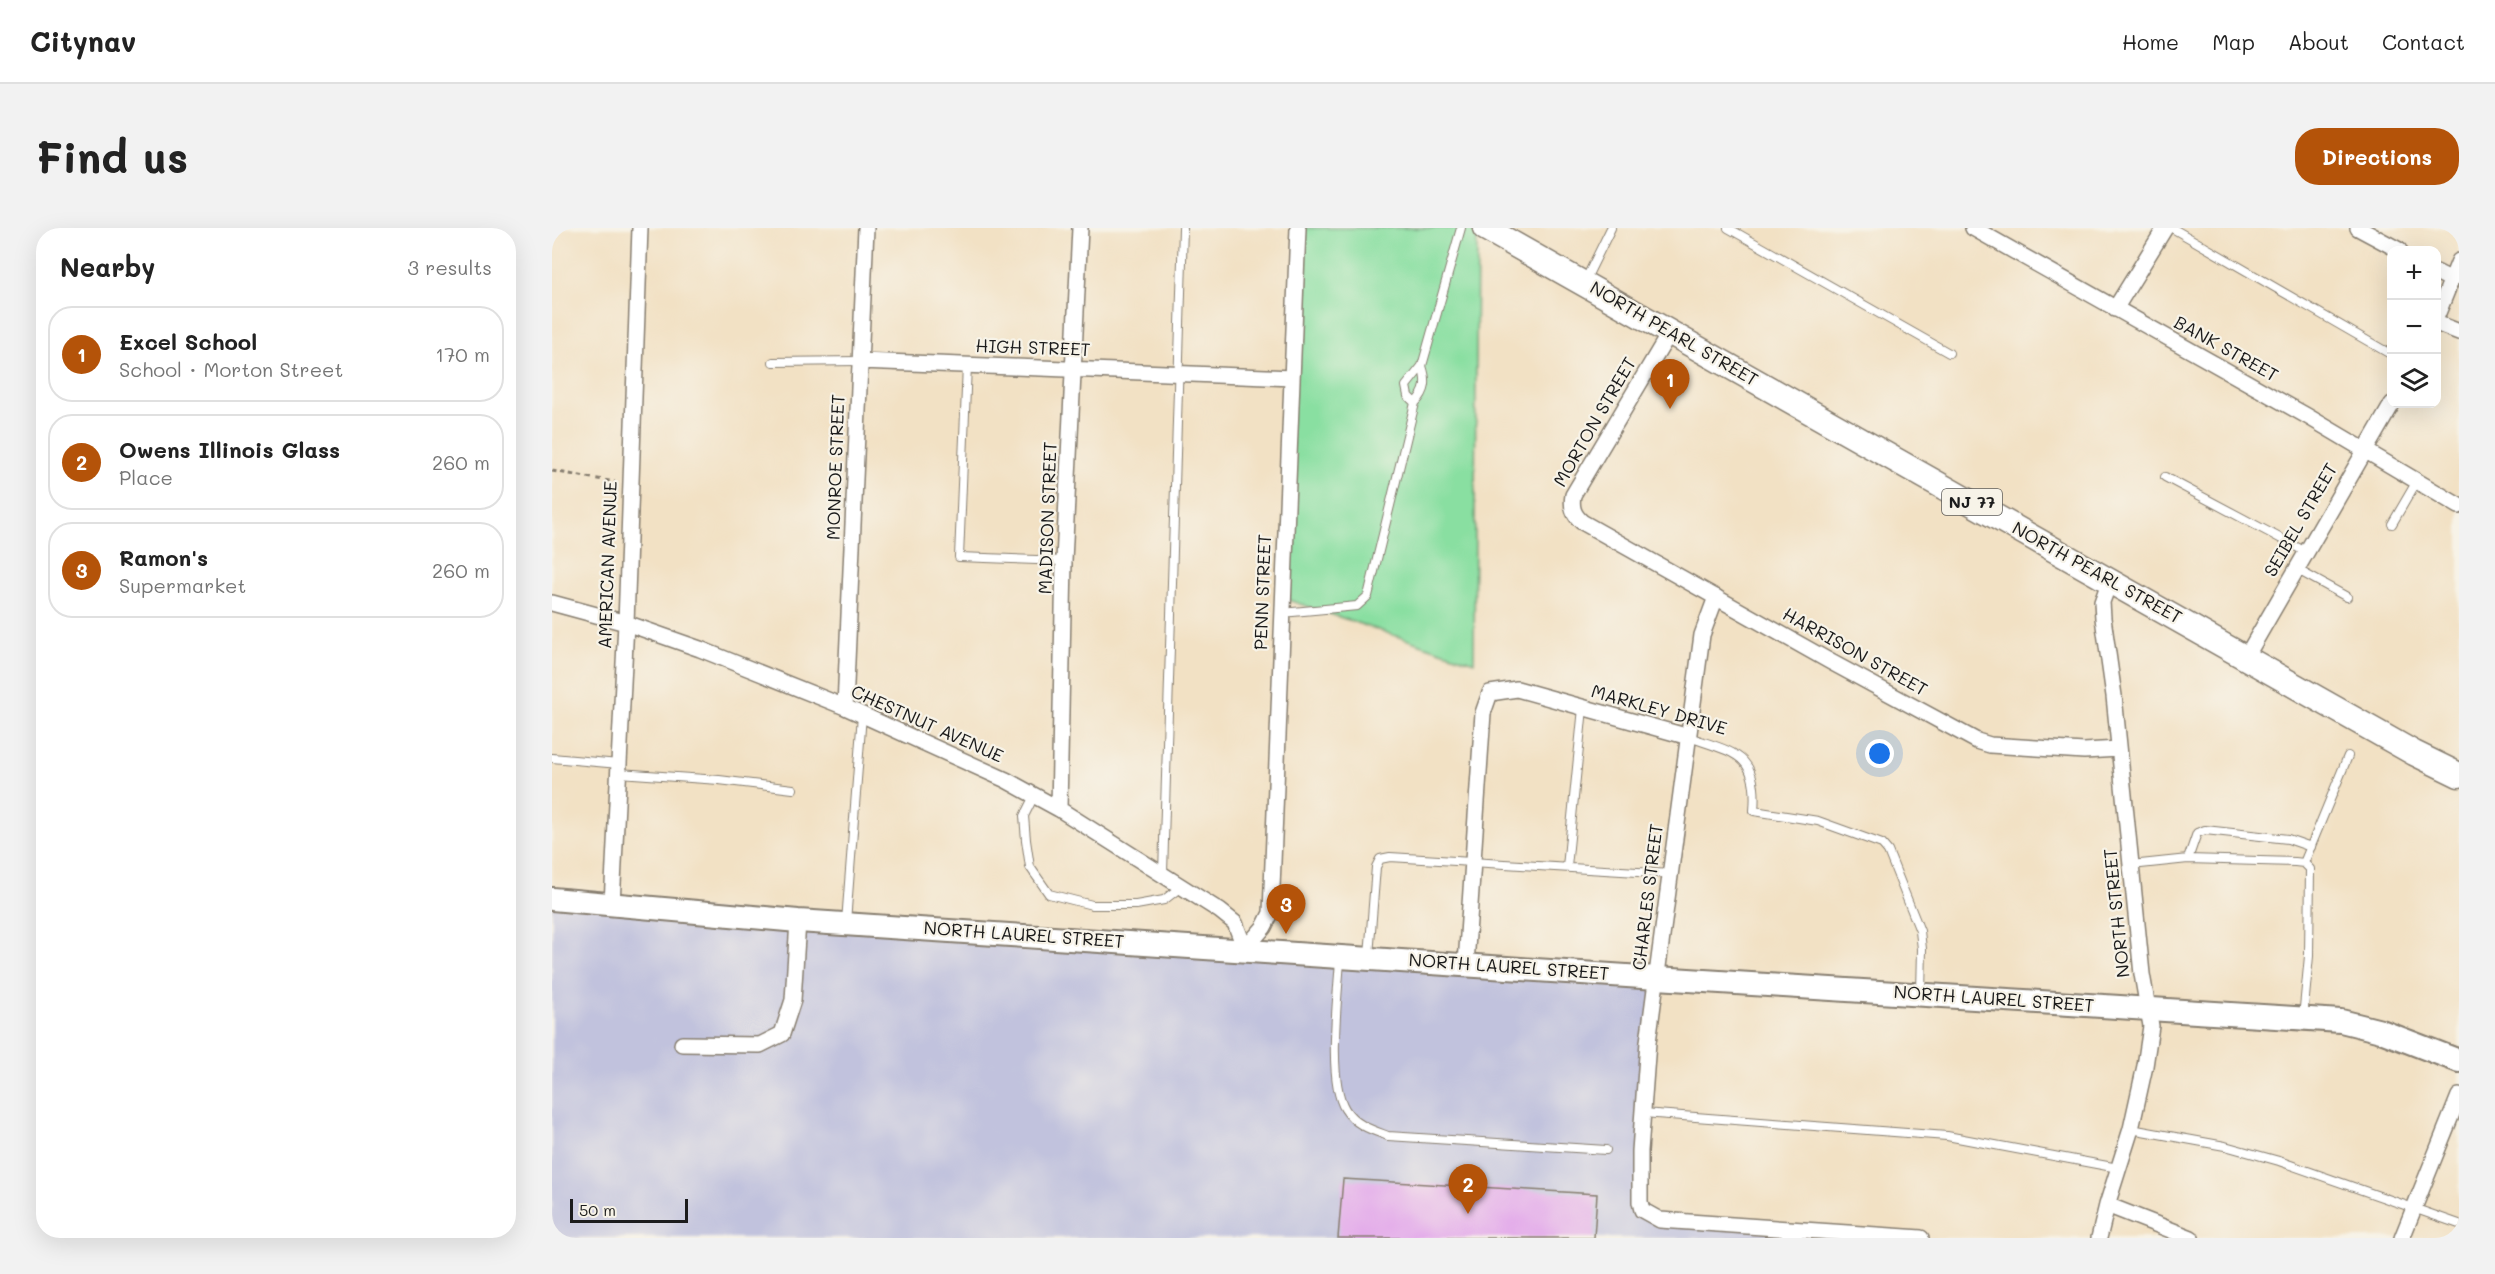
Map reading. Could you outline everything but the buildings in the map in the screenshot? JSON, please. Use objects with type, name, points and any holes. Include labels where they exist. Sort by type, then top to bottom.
[{"type":"main road","name":"NORTH PEARL STREET","points":[[1485,228],[2414,753],[2459,775]]},
{"type":"street","name":"AMERICAN AVENUE","points":[[612,904],[626,623],[640,228]]},
{"type":"street","name":"MONROE STREET","points":[[845,707],[866,228]]},
{"type":"street","name":"MADISON STREET","points":[[1059,809],[1064,561],[1080,228]]},
{"type":"street","name":"PENN STREET","points":[[1245,949],[1264,927],[1271,913],[1281,613],[1298,228]]},
{"type":"street","name":"BANK STREET","points":[[1973,228],[2459,506]]},
{"type":"street","points":[[2115,309],[2165,228]]},
{"type":"street","points":[[2358,228],[2391,246]]},
{"type":"street","points":[[2441,306],[2459,261]]},
{"type":"street","points":[[2441,274],[2452,280]]},
{"type":"street","points":[[2441,325],[2459,332]]},
{"type":"street","name":"MORTON STREET","points":[[1590,526],[1574,515],[1573,495],[1670,332]]},
{"type":"street","name":"HIGH STREET","points":[[860,361],[1292,378]]},
{"type":"street","name":"SEIBEL STREET","points":[[2246,657],[2390,408]]},
{"type":"street","name":"HARRISON STREET","points":[[1590,526],[1977,741],[1989,745],[2084,751],[2119,749]]},
{"type":"street","name":"NORTH STREET","points":[[2099,1238],[2131,1129],[2151,1026],[2103,618],[2102,602],[2110,580]]},
{"type":"street","name":"CHARLES STREET","points":[[1716,597],[1702,635],[1648,1042],[1640,1151],[1641,1206],[1642,1210],[1660,1220],[1868,1236]]},
{"type":"street","name":"CHESTNUT AVENUE","points":[[552,603],[626,623],[700,649],[845,707],[1006,780],[1059,809],[1163,873],[1235,923],[1245,949]]},
{"type":"street","name":"MARKLEY DRIVE","points":[[1466,964],[1483,713],[1490,693],[1516,689],[1689,737]]},
{"type":"street","name":"NORTH LAUREL STREET","points":[[552,899],[798,921],[2303,1018],[2359,1024],[2459,1061]]},
{"type":"street","points":[[682,1044],[760,1045],[782,1034],[793,1000],[798,921]]},
{"type":"street","points":[[2402,1238],[2459,1095]]},
{"type":"street","points":[[2107,1205],[2191,1238]]},
{"type":"street","points":[[1868,1236],[1921,1238]]},
{"type":"lane","points":[[1163,873],[1183,228]]},
{"type":"lane","points":[[1415,403],[1408,396],[1406,386],[1422,366],[1461,228]]},
{"type":"lane","points":[[1584,283],[1611,228]]},
{"type":"lane","points":[[1728,228],[1949,352]]},
{"type":"lane","points":[[2172,228],[2389,354]]},
{"type":"lane","name":"HIGH STREET","points":[[773,362],[860,361]]},
{"type":"lane","points":[[968,365],[959,557],[1064,561]]},
{"type":"lane","points":[[1281,613],[1342,609],[1357,606],[1368,596],[1415,403],[1424,394],[1426,379],[1422,366]]},
{"type":"lane","points":[[2165,477],[2306,552]]},
{"type":"lane","points":[[2392,524],[2417,481]]},
{"type":"lane","points":[[2296,569],[2347,597]]},
{"type":"lane","points":[[1567,867],[1583,708]]},
{"type":"lane","points":[[846,924],[862,715]]},
{"type":"lane","name":"MARKLEY DRIVE","points":[[1689,737],[1732,752],[1745,761],[1754,777],[1756,791],[1754,811],[1818,821],[1882,844],[1888,851],[1920,931],[1921,994]]},
{"type":"lane","points":[[2304,863],[2348,756]]},
{"type":"lane","points":[[552,758],[619,769],[793,789]]},
{"type":"lane","points":[[1034,796],[1024,816],[1026,840],[1030,867],[1048,894],[1092,905],[1136,905],[1164,900],[1182,886]]},
{"type":"lane","points":[[2188,859],[2197,833],[2205,830],[2288,839],[2311,847]]},
{"type":"lane","points":[[1369,957],[1376,867],[1380,859],[1390,857],[1473,861],[1671,874]]},
{"type":"lane","points":[[2131,865],[2188,859],[2304,863],[2310,868],[2309,956],[2303,1018]]},
{"type":"lane","points":[[1340,956],[1335,1053],[1337,1085],[1345,1109],[1364,1128],[1388,1136],[1606,1150]]},
{"type":"lane","points":[[1643,1113],[1947,1136],[2118,1168]]},
{"type":"lane","points":[[2131,1129],[2225,1146],[2279,1161],[2459,1224]]},
{"type":"path","points":[[552,471],[631,484]]},
{"type":"shaded area","points":[[552,899],[1657,978],[1640,1202],[1660,1220],[1777,1228],[1777,1238],[552,1238]]},
{"type":"green space","points":[[1298,228],[1477,228],[1474,662],[1282,598]]},
{"type":"place","name":"Excel School","points":[[1670,409]]},
{"type":"place","name":"Ramon's","points":[[1286,934]]},
{"type":"place","name":"Owens Illinois Glass","points":[[1468,1214]]}]
